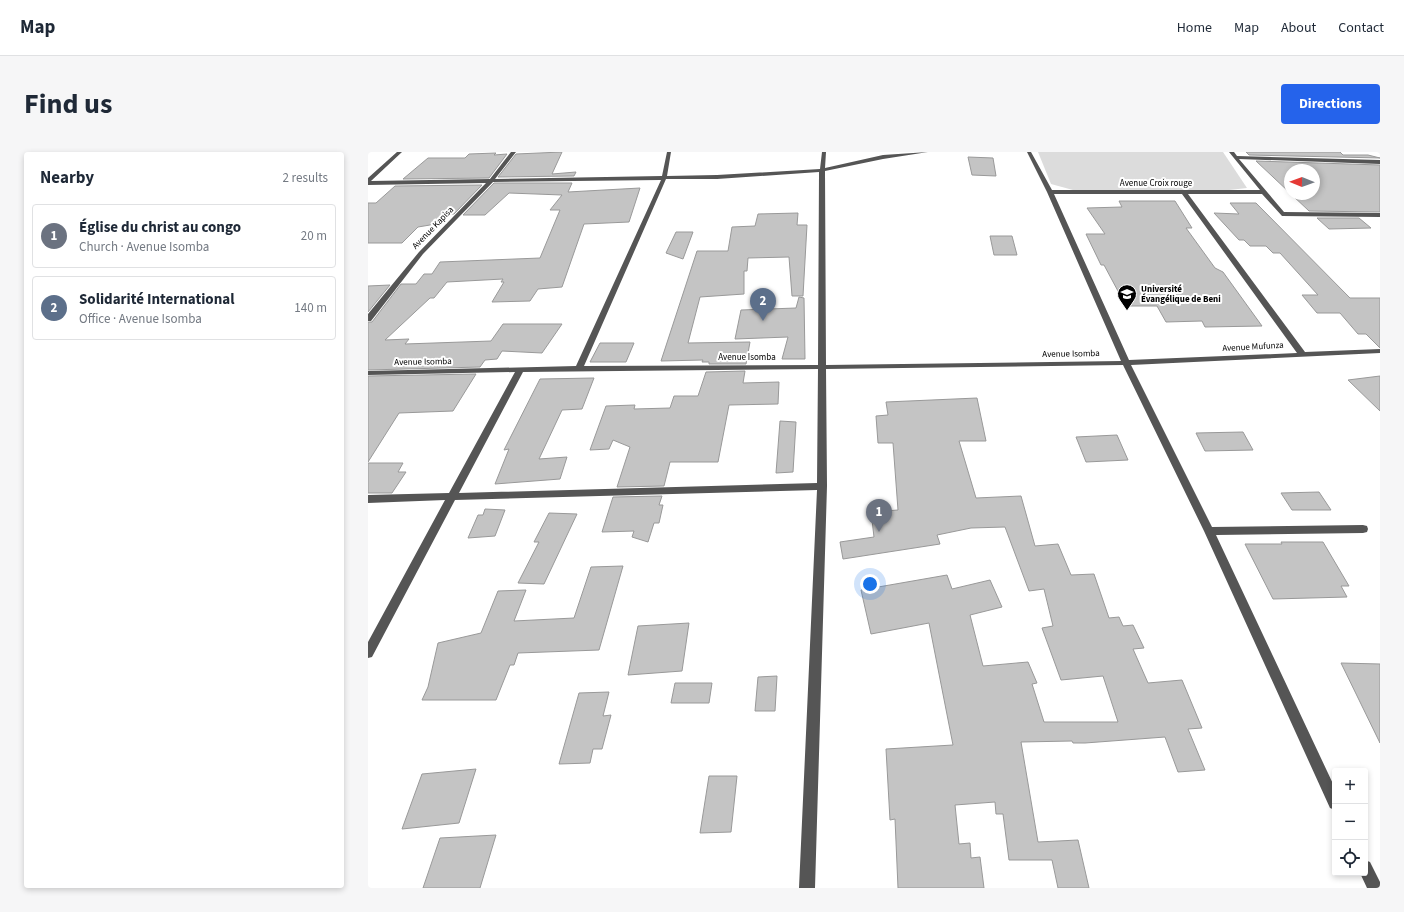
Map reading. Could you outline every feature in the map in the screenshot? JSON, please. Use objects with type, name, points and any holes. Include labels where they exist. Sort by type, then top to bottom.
[{"type":"street","points":[[368,182],[400,152]]},
{"type":"street","name":"Avenue Kapisa","points":[[368,319],[421,252],[491,181],[514,152]]},
{"type":"street","points":[[579,368],[664,178],[668,152]]},
{"type":"street","points":[[807,888],[822,486],[822,170],[824,152]]},
{"type":"street","points":[[368,182],[717,177],[822,170],[883,157],[926,152]]},
{"type":"street","points":[[1029,152],[1050,192],[1126,363],[1209,531],[1332,797]]},
{"type":"street","points":[[1231,152],[1262,192],[1282,214],[1380,215]]},
{"type":"street","points":[[1235,157],[1380,162]]},
{"type":"street","name":"Avenue Croix rouge","points":[[1050,192],[1262,192]]},
{"type":"street","points":[[1184,192],[1303,355]]},
{"type":"street","name":"Avenue Mufunza","points":[[1126,363],[1380,350]]},
{"type":"street","name":"Avenue Isomba","points":[[368,373],[579,368],[821,367],[1126,363]]},
{"type":"street","points":[[368,653],[520,370]]},
{"type":"street","points":[[368,499],[822,486]]},
{"type":"street","points":[[1209,531],[1363,529]]},
{"type":"street","points":[[1368,875],[1374,888]]},
{"type":"shaded area","points":[[1038,152],[1223,152],[1247,188],[1229,190],[1073,190],[1051,184]]},
{"type":"building","points":[[562,152],[552,174],[576,172],[574,176],[498,177],[516,154]]},
{"type":"building","points":[[1246,152],[1340,152],[1343,155],[1368,155],[1380,158],[1249,155]]},
{"type":"building","points":[[496,153],[494,155],[507,154],[489,178],[403,179],[428,158],[465,158],[469,154]]},
{"type":"building","points":[[968,157],[993,158],[996,176],[972,175]]},
{"type":"building","points":[[1256,161],[1380,165],[1380,212],[1309,211],[1297,200],[1320,200],[1320,164],[1284,164],[1284,187]]},
{"type":"building","points":[[494,183],[572,183],[568,192],[640,188],[629,222],[584,224],[562,287],[538,289],[530,301],[492,302],[504,282],[501,282],[503,279],[447,282],[434,298],[430,298],[385,340],[409,339],[405,344],[491,341],[503,324],[562,324],[542,353],[502,351],[497,359],[485,360],[480,367],[368,370],[368,322],[372,322],[401,284],[416,284],[424,274],[432,274],[440,262],[540,258],[560,210],[550,210],[562,195],[509,193],[485,215],[463,215]]},
{"type":"building","points":[[482,185],[454,214],[444,214],[436,224],[418,227],[402,243],[368,243],[368,203],[376,203],[395,186]]},
{"type":"building","points":[[1119,201],[1175,201],[1192,228],[1186,228],[1215,268],[1223,272],[1262,326],[1205,327],[1202,321],[1166,322],[1157,306],[1126,306],[1104,265],[1101,265],[1086,234],[1105,234],[1087,208],[1122,207]]},
{"type":"building","points":[[1230,203],[1256,203],[1350,298],[1380,298],[1380,348],[1366,334],[1358,334],[1340,313],[1317,313],[1302,295],[1318,295],[1280,253],[1273,253],[1266,246],[1250,246],[1244,240],[1239,240],[1214,213],[1239,214]]},
{"type":"building","points":[[798,213],[797,225],[807,225],[803,296],[792,296],[789,257],[748,258],[747,271],[744,271],[744,294],[700,297],[688,343],[750,342],[746,364],[709,364],[709,362],[702,362],[703,360],[661,361],[697,251],[728,251],[732,227],[755,226],[758,214]]},
{"type":"building","points":[[1317,218],[1359,218],[1371,228],[1329,229]]},
{"type":"building","points":[[676,232],[693,232],[683,259],[666,253]]},
{"type":"building","points":[[990,236],[1012,236],[1017,255],[994,255]]},
{"type":"building","points":[[390,285],[368,312],[368,286]]},
{"type":"building","points":[[799,297],[804,298],[805,359],[782,359],[788,337],[735,339],[741,310],[796,308]]},
{"type":"building","points":[[600,343],[634,343],[626,362],[590,362]]},
{"type":"building","points":[[745,371],[743,383],[779,382],[778,404],[729,405],[718,462],[670,462],[664,486],[617,487],[630,447],[613,440],[609,449],[590,450],[606,406],[635,405],[634,409],[670,408],[674,396],[698,396],[706,372]]},
{"type":"building","points":[[476,374],[453,411],[399,413],[368,462],[368,376]]},
{"type":"building","points":[[1380,376],[1380,411],[1348,380]]},
{"type":"building","points":[[594,378],[582,409],[562,410],[539,459],[567,457],[560,479],[495,484],[509,449],[504,450],[540,379]]},
{"type":"building","points":[[977,398],[986,441],[959,441],[976,498],[1021,496],[1035,546],[1058,544],[1071,575],[1094,574],[1109,618],[1119,617],[1123,626],[1133,625],[1144,648],[1133,649],[1148,683],[1182,680],[1202,728],[1188,729],[1205,770],[1178,772],[1165,737],[1085,743],[1073,743],[1072,741],[1021,742],[1038,842],[1078,840],[1089,888],[1058,888],[1052,860],[1009,860],[1003,814],[996,814],[995,802],[955,805],[959,844],[970,843],[971,858],[980,857],[984,888],[898,888],[895,819],[890,820],[886,749],[953,745],[929,623],[871,634],[861,590],[947,575],[952,589],[990,580],[1002,607],[970,615],[983,666],[1028,662],[1037,683],[1032,684],[1044,722],[1118,722],[1103,676],[1061,680],[1042,628],[1053,626],[1044,589],[1029,591],[1005,527],[971,528],[937,535],[940,544],[843,559],[840,542],[874,537],[871,512],[898,510],[893,443],[878,443],[876,416],[888,415],[886,402]]},
{"type":"building","points":[[780,421],[796,422],[793,472],[776,473]]},
{"type":"building","points":[[1243,432],[1253,450],[1205,451],[1196,433]]},
{"type":"building","points":[[1117,435],[1128,460],[1086,462],[1076,437]]},
{"type":"building","points":[[368,463],[403,463],[398,472],[406,472],[392,493],[368,493]]},
{"type":"building","points":[[1319,492],[1331,510],[1292,510],[1281,493]]},
{"type":"building","points":[[662,496],[659,505],[663,505],[659,523],[654,523],[648,542],[632,537],[634,531],[602,532],[613,497]]},
{"type":"building","points":[[485,509],[505,510],[495,536],[468,538],[478,515],[483,515]]},
{"type":"building","points":[[549,513],[577,514],[544,584],[518,583],[539,542],[534,542]]},
{"type":"building","points":[[1281,542],[1323,542],[1349,586],[1341,586],[1347,597],[1273,599],[1245,544],[1282,544]]},
{"type":"building","points":[[623,566],[599,650],[518,653],[514,665],[510,665],[496,700],[422,700],[428,687],[438,643],[481,633],[498,591],[526,590],[514,621],[574,618],[591,567]]},
{"type":"building","points":[[689,623],[682,671],[628,675],[638,626]]},
{"type":"building","points":[[1341,663],[1380,664],[1380,743]]},
{"type":"building","points":[[777,676],[775,711],[755,711],[758,677]]},
{"type":"building","points":[[675,683],[712,683],[709,703],[671,703]]},
{"type":"building","points":[[609,692],[603,716],[611,715],[602,749],[593,749],[590,763],[559,764],[579,693]]},
{"type":"building","points":[[476,769],[459,823],[402,829],[422,774]]},
{"type":"building","points":[[709,776],[737,776],[731,832],[700,833]]},
{"type":"building","points":[[496,835],[480,888],[423,888],[440,838]]},
{"type":"place","name":"Université Évangélique de Beni","points":[[1127,311]]},
{"type":"place","name":"Solidarité International","points":[[763,321]]},
{"type":"place","name":"Église du christ au congo","points":[[879,532]]}]
